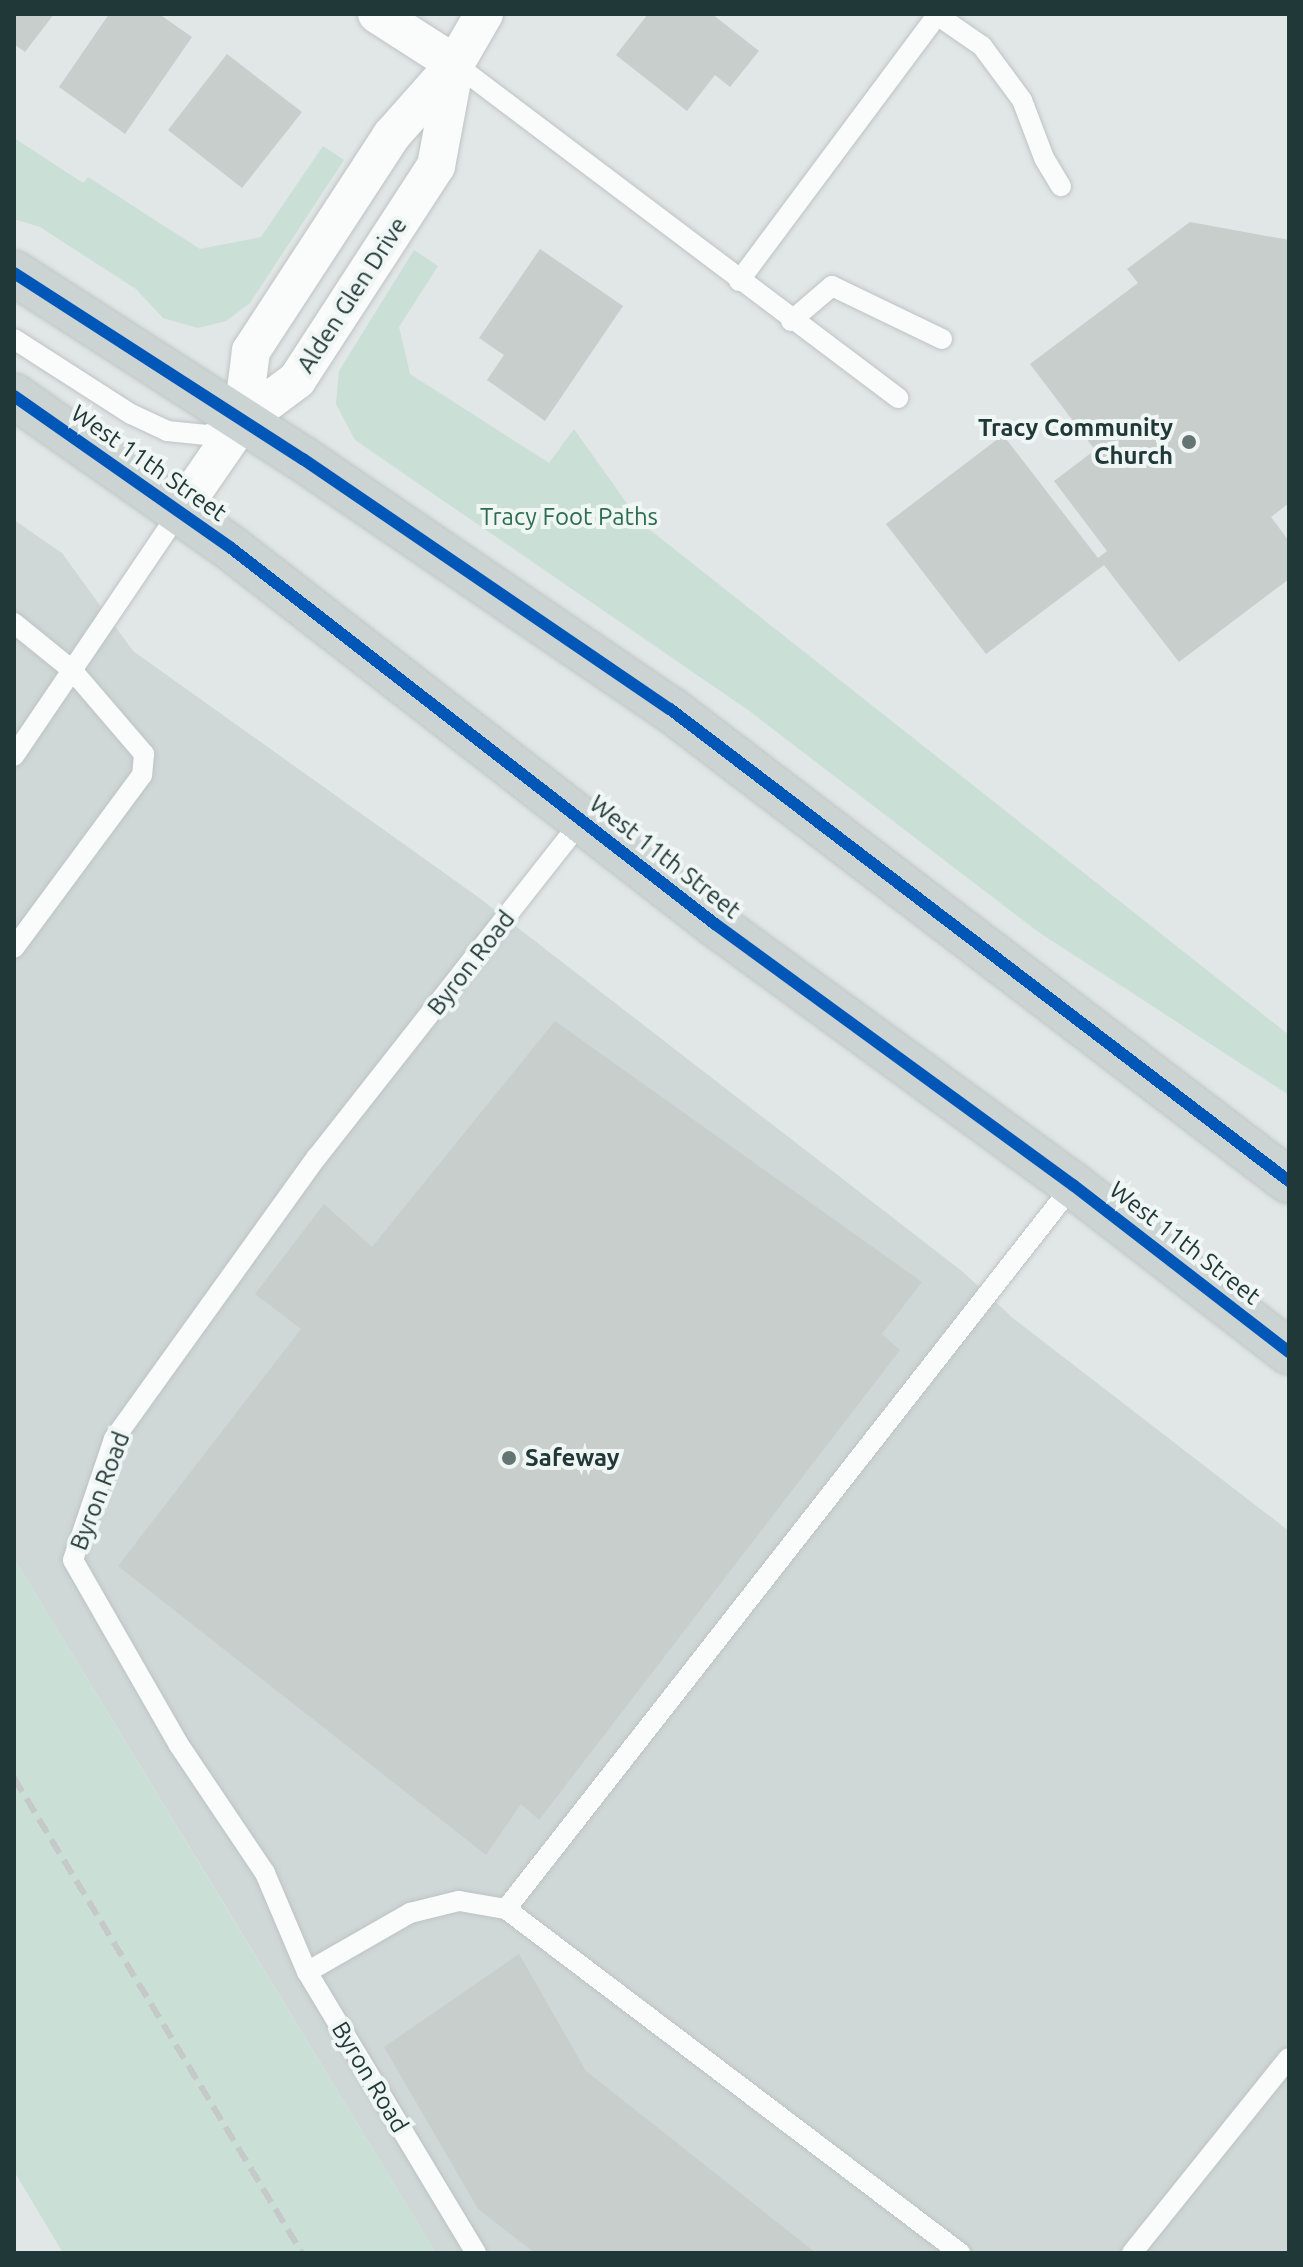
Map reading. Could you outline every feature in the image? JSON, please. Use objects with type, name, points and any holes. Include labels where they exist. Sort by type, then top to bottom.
[{"type":"main road","points":[[14,273],[242,421],[670,709],[1289,1181]]},
{"type":"main road","name":"West 11th Street","points":[[14,396],[180,511],[715,924],[1073,1185],[1289,1352]]},
{"type":"street","points":[[377,14],[455,64]]},
{"type":"street","name":"Alden Glen Drive","points":[[242,421],[251,351],[391,136],[455,64],[484,14]]},
{"type":"street","name":"Alden Glen Drive","points":[[242,421],[297,380],[436,166],[455,64]]},
{"type":"street","points":[[180,511],[242,421]]},
{"type":"lane","points":[[739,281],[937,15],[982,46],[1014,89],[1061,186]]},
{"type":"lane","points":[[455,64],[791,321],[898,398]]},
{"type":"lane","points":[[791,321],[832,286],[942,339]]},
{"type":"lane","points":[[14,339],[131,414],[167,431],[207,435],[242,421]]},
{"type":"lane","points":[[14,756],[180,511]]},
{"type":"lane","points":[[14,623],[72,670],[144,754],[142,775],[14,948]]},
{"type":"lane","name":"Byron Road","points":[[476,2253],[307,1972],[265,1873],[179,1745],[73,1560],[114,1439],[317,1157],[582,820]]},
{"type":"lane","points":[[506,1909],[1073,1185]]},
{"type":"lane","points":[[307,1972],[410,1913],[459,1901],[506,1909],[960,2253]]},
{"type":"lane","points":[[1132,2253],[1289,2058]]},
{"type":"shaded area","points":[[14,520],[62,553],[133,651],[478,897],[963,1272],[1014,1319],[1289,1531],[1289,2253],[436,2253],[14,1558]]},
{"type":"green space","points":[[14,138],[83,183],[88,177],[200,249],[261,237],[323,146],[344,160],[250,303],[226,321],[198,328],[163,318],[136,289],[40,227],[14,219]]},
{"type":"green space","name":"Tracy Foot Paths","points":[[414,250],[438,266],[399,327],[410,374],[549,463],[574,429],[640,522],[1289,1035],[1289,1095],[1037,931],[748,710],[355,440],[336,404],[339,371]]},
{"type":"green space","points":[[14,1558],[436,2253],[63,2253],[14,2171]]},
{"type":"building","points":[[14,14],[54,14],[25,52],[14,44]]},
{"type":"building","points":[[109,14],[159,14],[192,37],[125,134],[59,87]]},
{"type":"building","points":[[648,14],[712,14],[759,51],[730,87],[715,75],[687,111],[616,55]]},
{"type":"building","points":[[227,54],[302,112],[242,188],[168,130]]},
{"type":"building","name":"Tracy Community Church","points":[[1190,222],[1289,240],[1289,503],[1271,517],[1289,541],[1289,579],[1179,662],[1104,565],[986,654],[886,524],[1003,435],[1098,558],[1107,551],[1054,481],[1095,450],[1030,364],[1138,283],[1127,269]]},
{"type":"building","points":[[540,249],[623,306],[545,421],[487,380],[504,355],[479,338]]},
{"type":"building","name":"Safeway","points":[[555,1021],[922,1282],[882,1334],[900,1350],[539,1820],[521,1804],[486,1855],[118,1566],[301,1329],[255,1294],[324,1204],[372,1247]]},
{"type":"building","points":[[519,1954],[586,2071],[816,2253],[535,2253],[478,2209],[384,2047]]},
{"type":"railway","points":[[14,1778],[302,2253]]},
{"type":"cycle path","points":[[14,273],[303,459],[670,709],[1289,1181]]},
{"type":"cycle path","points":[[14,396],[231,548],[715,924],[1073,1185],[1289,1352]]},
{"type":"place","name":"Tracy Community Church","points":[[1189,442]]},
{"type":"place","name":"Safeway","points":[[509,1458]]}]
